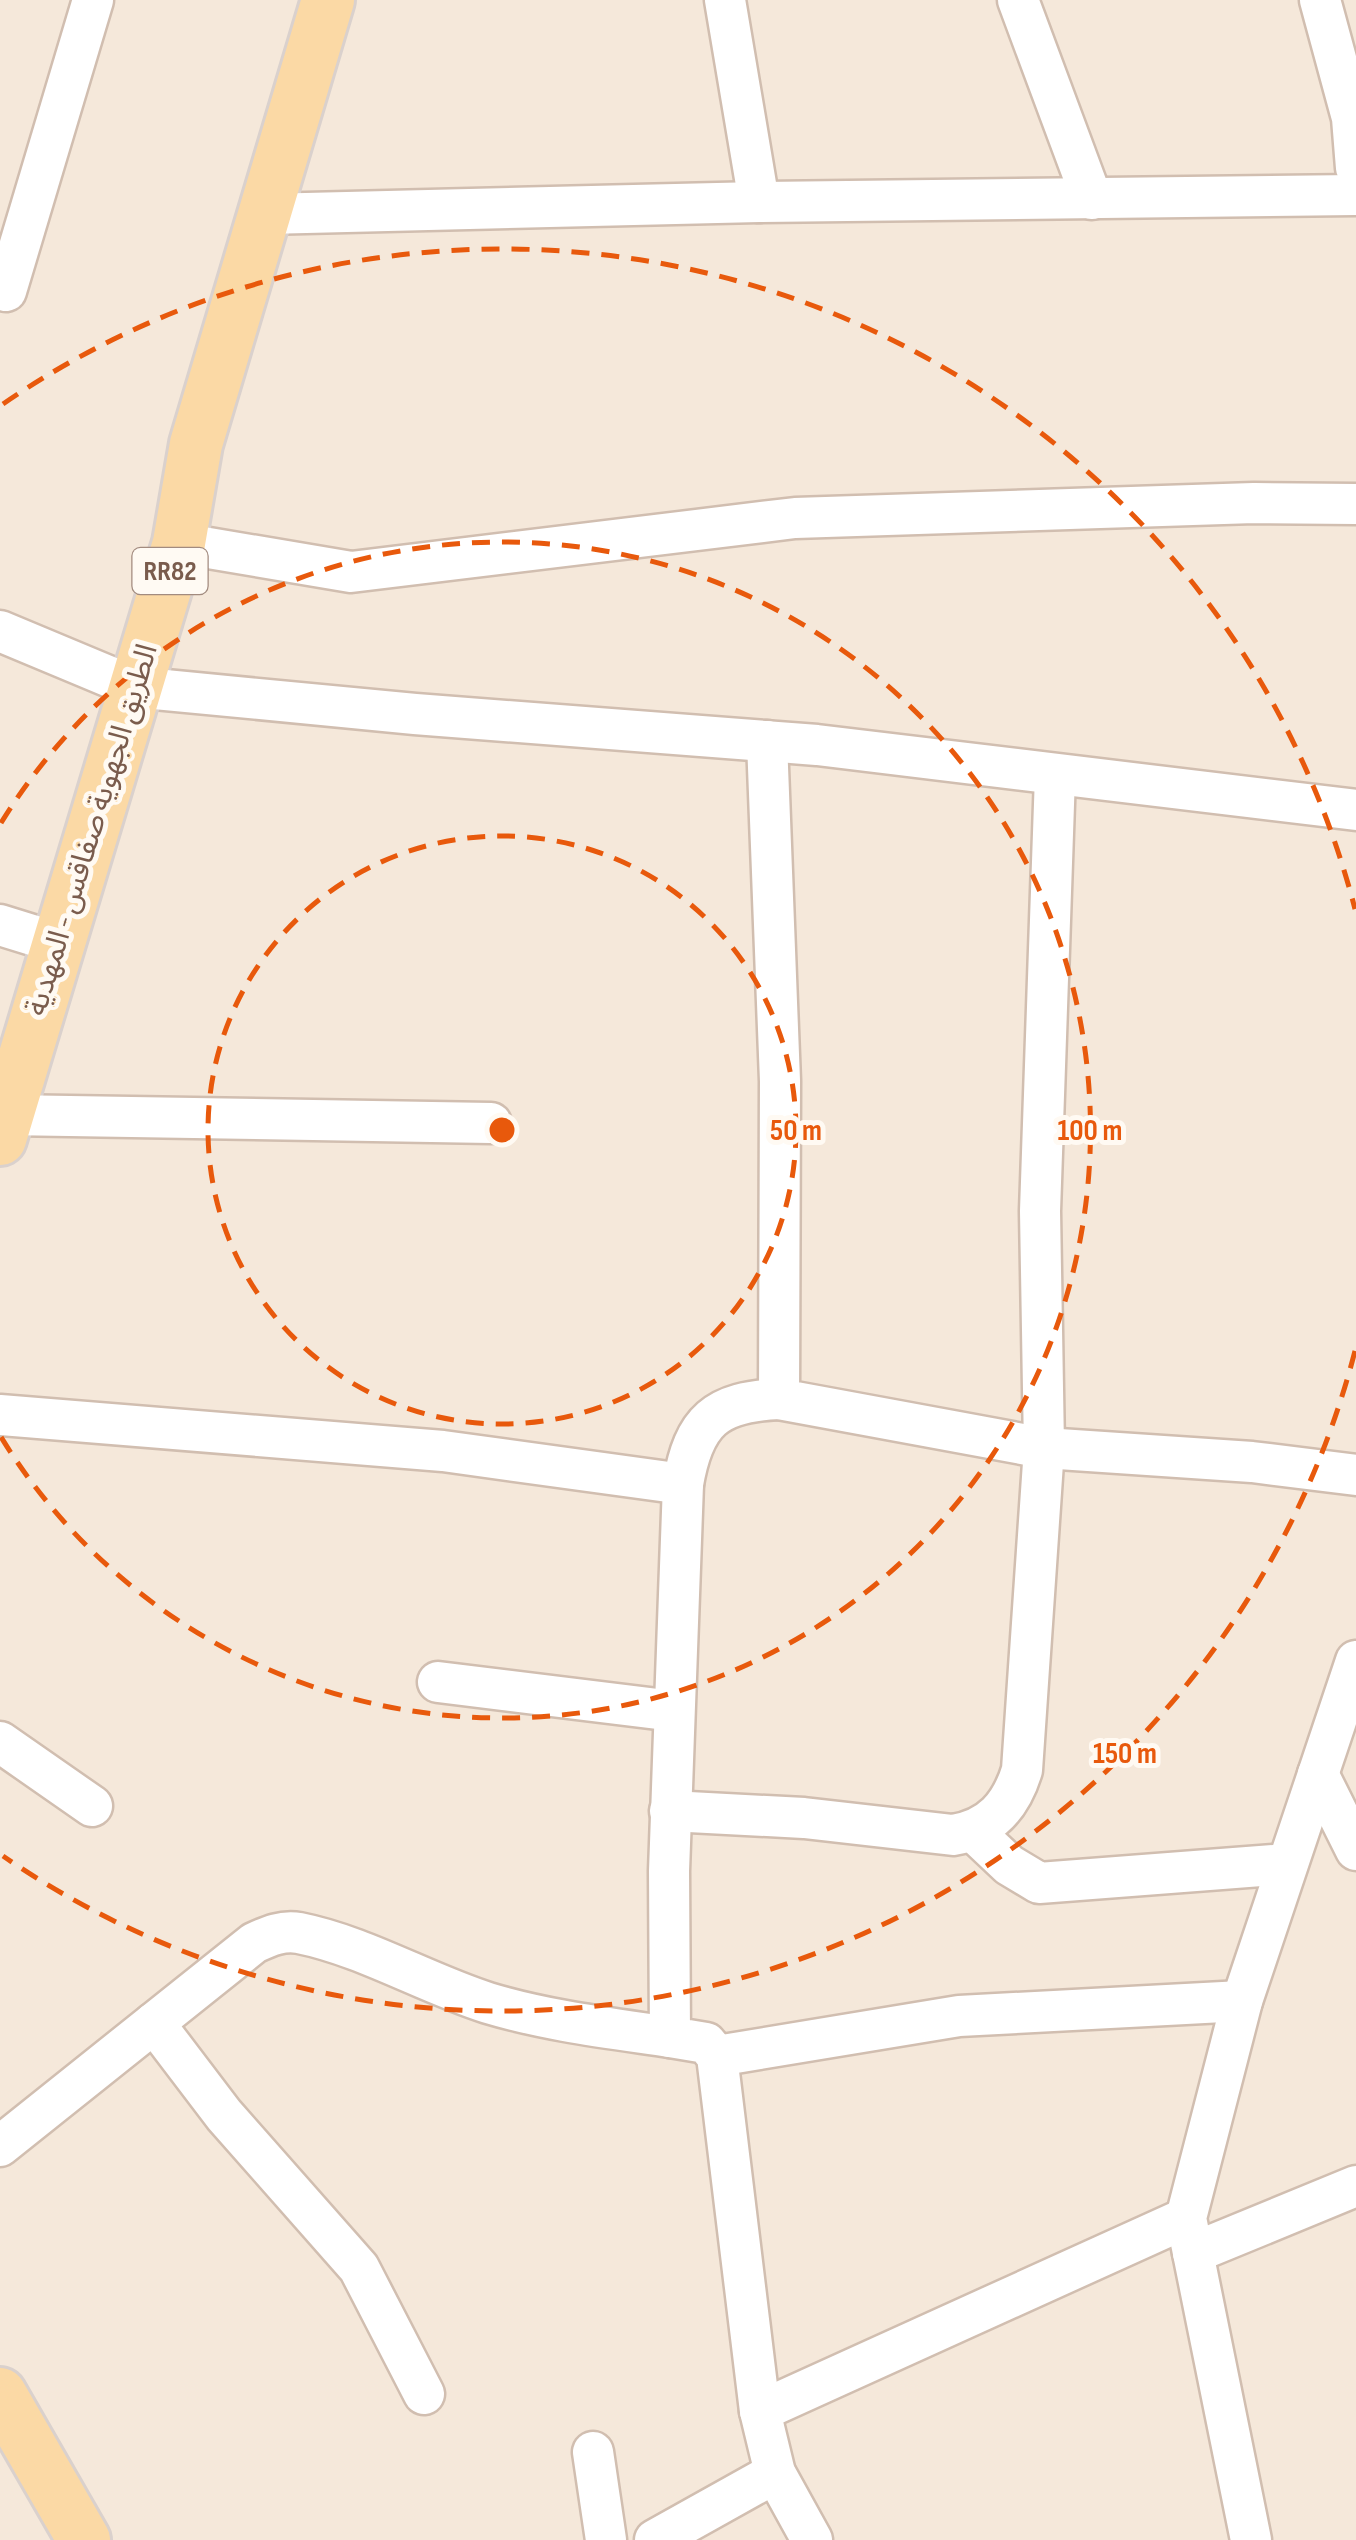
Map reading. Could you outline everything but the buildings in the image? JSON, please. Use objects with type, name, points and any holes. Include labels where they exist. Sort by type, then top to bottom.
[{"type":"main road","name":"الطريق الجهوية صفاقس - المهدية","points":[[4,1127],[179,543],[196,444],[328,0]]},
{"type":"main road","points":[[0,2394],[84,2540]]},
{"type":"street","points":[[6,291],[92,0]]},
{"type":"street","points":[[725,0],[759,202]]},
{"type":"street","points":[[1018,0],[1092,199]]},
{"type":"street","points":[[1320,0],[1352,118],[1356,168]]},
{"type":"street","points":[[265,214],[759,202],[1356,195]]},
{"type":"street","points":[[179,543],[351,572],[795,518],[1254,503],[1356,504]]},
{"type":"street","points":[[0,631],[134,687],[768,741],[1356,810]]},
{"type":"street","points":[[768,741],[780,1081],[779,1400]]},
{"type":"street","points":[[670,1811],[804,1818],[953,1835],[974,1832],[998,1816],[1015,1793],[1022,1770],[1044,1448],[1040,1211],[1055,775]]},
{"type":"street","points":[[0,925],[58,943]]},
{"type":"street","points":[[4,1127],[491,1123]]},
{"type":"street","points":[[670,2037],[670,1811],[683,1484],[698,1434],[718,1410],[744,1401],[779,1400],[1044,1448],[1252,1462],[1356,1476]]},
{"type":"street","points":[[0,1414],[444,1450],[683,1484]]},
{"type":"street","points":[[1250,2540],[1189,2236],[1242,2000],[1356,1661]]},
{"type":"street","points":[[438,1682],[674,1711]]},
{"type":"street","points":[[0,1742],[92,1806]]},
{"type":"street","points":[[1318,1774],[1355,1844]]},
{"type":"street","points":[[974,1832],[1039,1883],[1287,1864]]},
{"type":"street","points":[[0,2146],[254,1943],[294,1932],[516,2011],[706,2043],[717,2056],[760,2411],[775,2473],[812,2540]]},
{"type":"street","points":[[717,2056],[959,2016],[1242,2000]]},
{"type":"street","points":[[154,2023],[224,2115],[359,2268],[424,2394]]},
{"type":"street","points":[[760,2411],[1189,2236],[1356,2186]]},
{"type":"street","points":[[593,2452],[606,2540]]},
{"type":"street","points":[[655,2540],[775,2473]]},
{"type":"shaded area","points":[[0,0],[1356,0],[1356,2540],[0,2540]]}]
